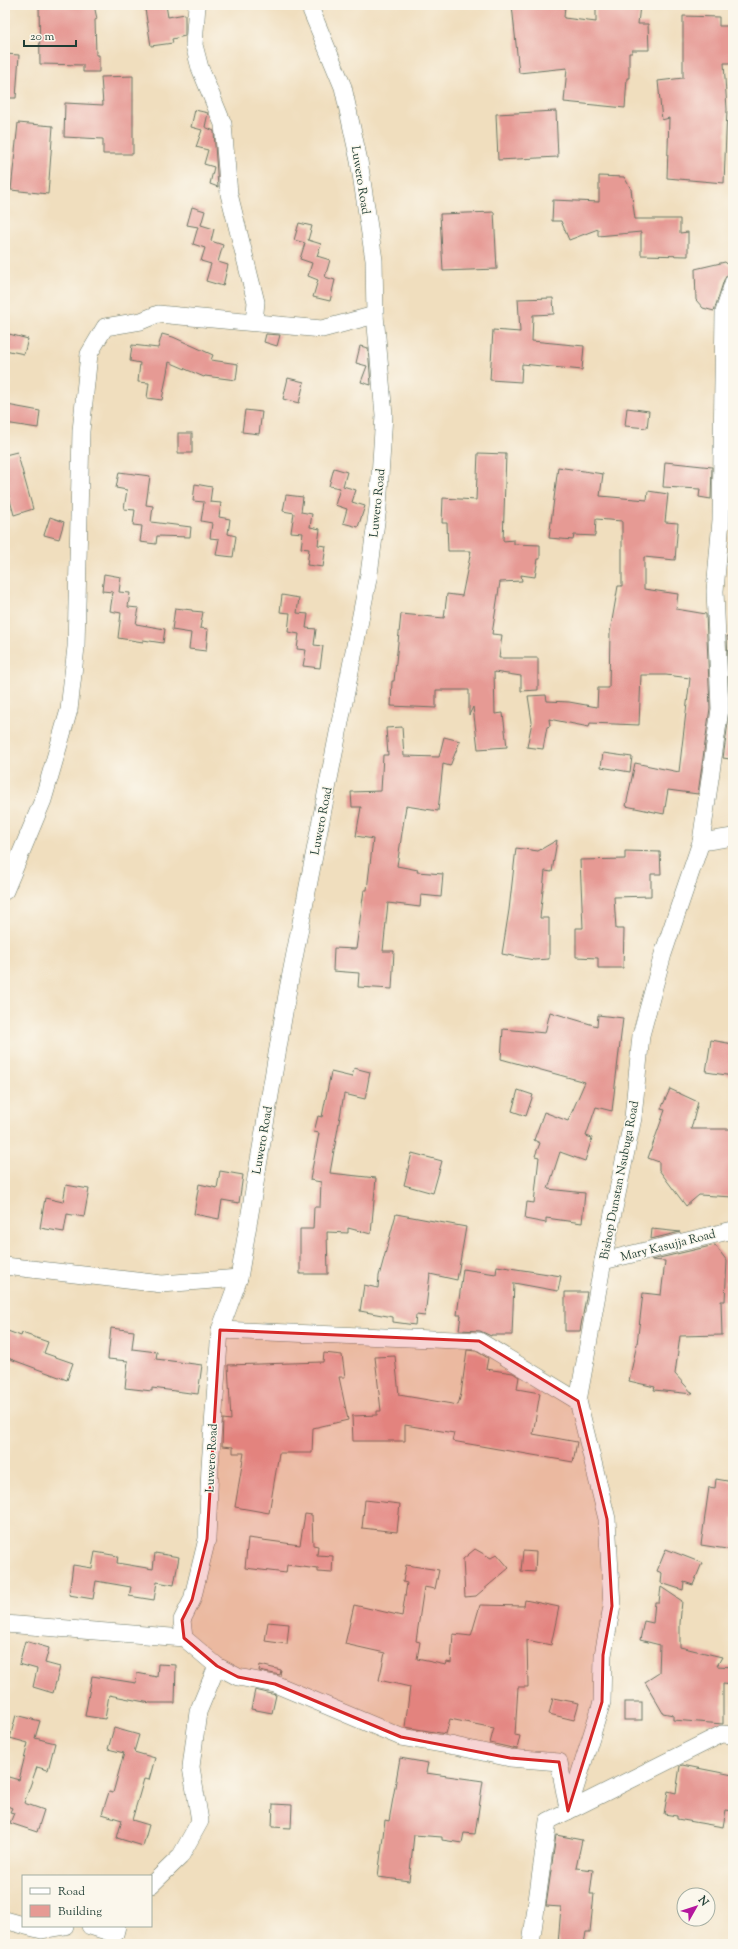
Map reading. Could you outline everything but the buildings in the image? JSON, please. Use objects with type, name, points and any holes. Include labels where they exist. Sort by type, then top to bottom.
[{"type":"street","points":[[197,5],[194,45],[200,68],[223,124],[229,194],[256,302],[254,322]]},
{"type":"street","name":"Luwero Road","points":[[184,1638],[182,1620],[192,1600],[207,1539],[210,1466],[220,1330],[239,1278],[288,989],[369,574],[377,514],[384,415],[375,315],[374,260],[359,161],[342,87],[309,5]]},
{"type":"street","name":"Bishop Dunstan Nsubuga Road","points":[[568,1811],[602,1702],[603,1654],[612,1606],[607,1519],[578,1400],[603,1261],[633,1118],[641,1035],[663,954],[701,842],[720,709],[715,591],[727,519],[724,312],[733,283]]},
{"type":"street","points":[[5,891],[43,800],[69,710],[76,647],[81,431],[89,354],[105,327],[141,321],[158,314],[322,329],[375,315]]},
{"type":"street","points":[[701,842],[733,838]]},
{"type":"street","name":"Mary Kasujja Road","points":[[603,1261],[733,1230]]},
{"type":"street","points":[[5,1266],[162,1284],[239,1278]]},
{"type":"street","points":[[220,1330],[478,1341],[578,1400]]},
{"type":"street","points":[[5,1624],[184,1638],[217,1666],[238,1677],[275,1684],[401,1737],[455,1746],[510,1758],[559,1762],[568,1811]]},
{"type":"street","points":[[152,1884],[180,1857],[200,1821],[191,1767],[198,1712],[217,1666]]},
{"type":"street","points":[[531,1944],[548,1821],[722,1734],[733,1734]]},
{"type":"street","points":[[5,1920],[22,1925]]},
{"type":"street","points":[[30,1927],[42,1930],[59,1927]]},
{"type":"street","points":[[93,1927],[115,1934],[116,1927]]},
{"type":"highlighted area","points":[[220,1330],[479,1341],[578,1401],[607,1519],[612,1606],[603,1655],[602,1702],[568,1811],[559,1762],[510,1758],[401,1737],[275,1684],[238,1677],[217,1666],[184,1638],[182,1620],[192,1600],[207,1539]]}]
